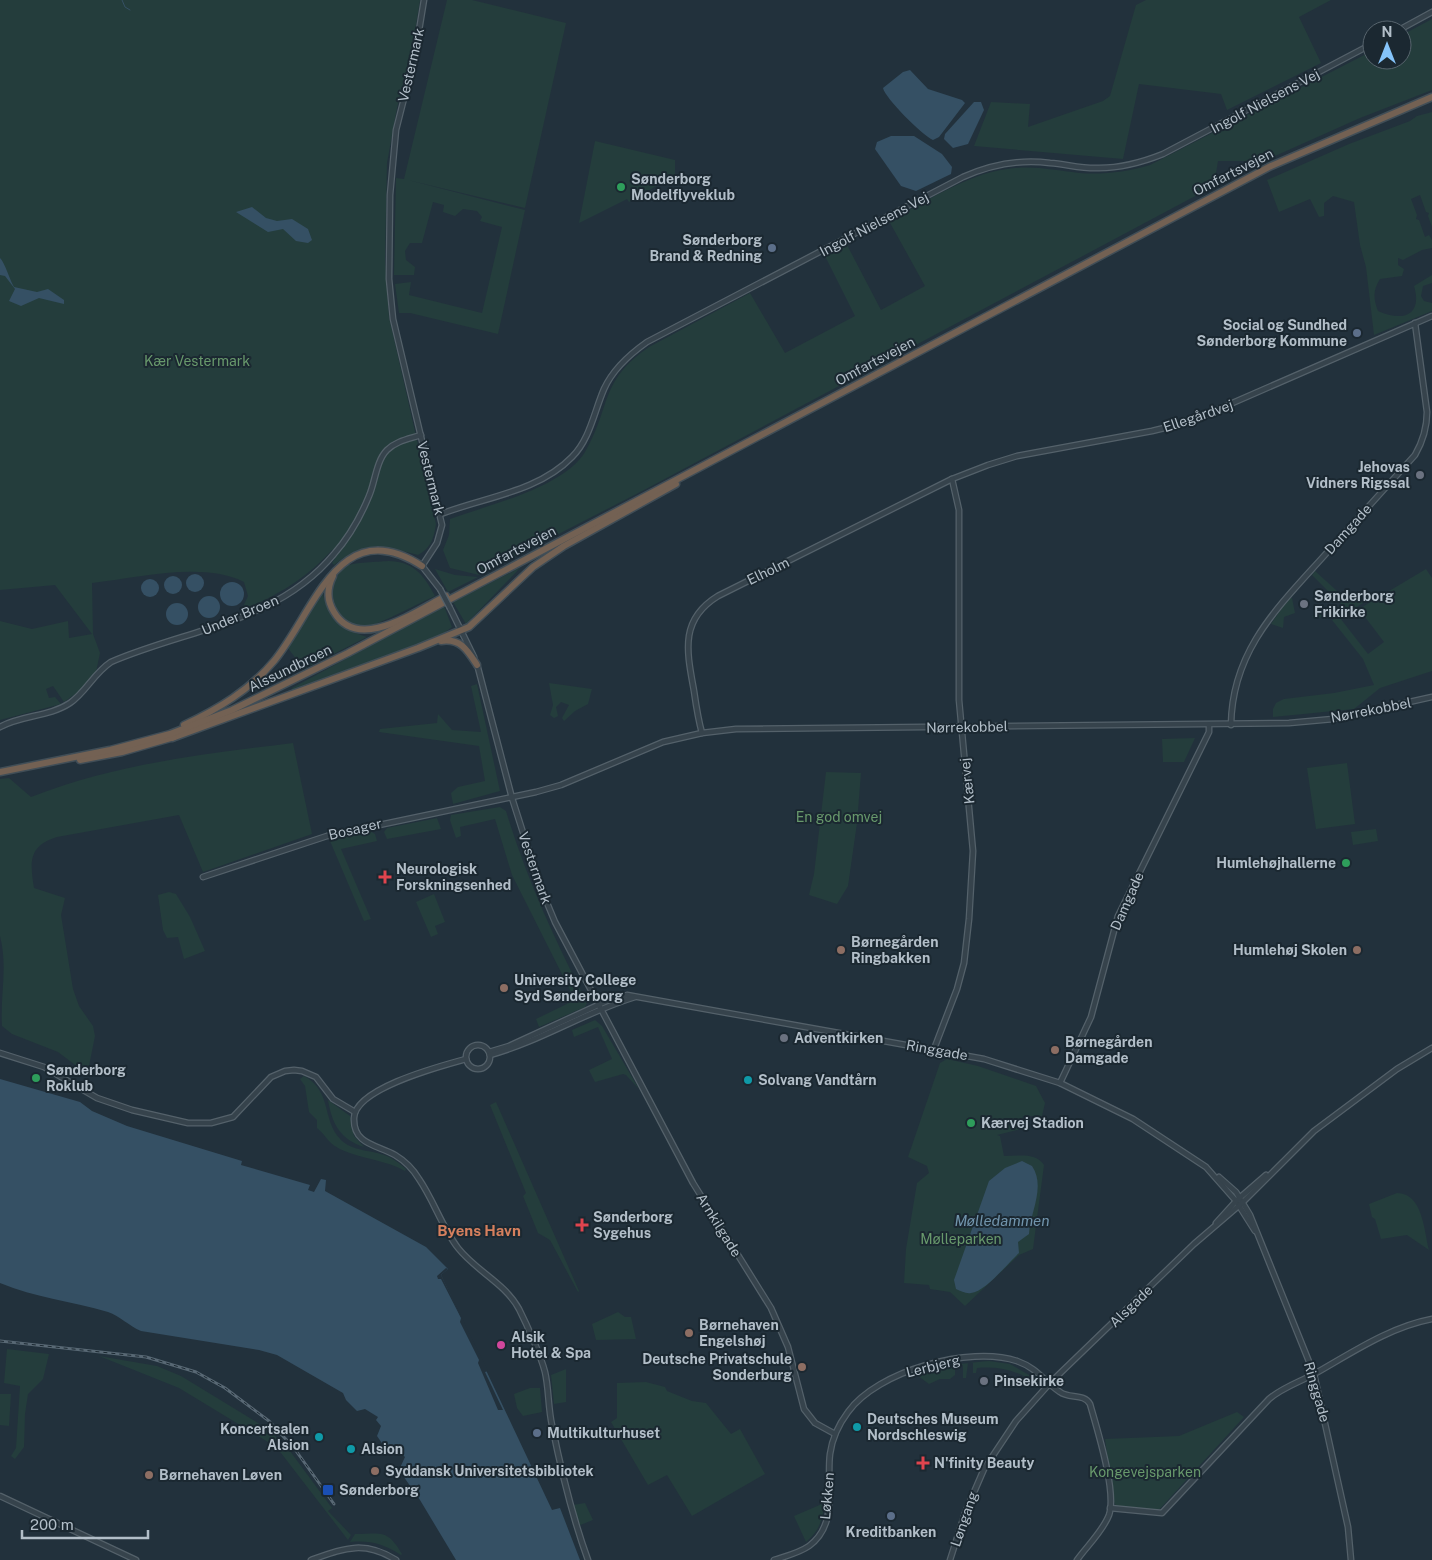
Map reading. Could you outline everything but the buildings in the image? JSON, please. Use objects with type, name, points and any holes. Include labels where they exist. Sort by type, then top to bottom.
[{"type":"highway","name":"Omfartsvejen","points":[[348,653],[1271,166],[1361,126],[1419,105],[1432,98]]},
{"type":"highway","name":"Omfartsvejen","points":[[1419,105],[1432,103]]},
{"type":"highway","points":[[172,738],[418,648],[469,627],[520,577],[546,558],[692,475],[728,452]]},
{"type":"highway","points":[[110,750],[180,727],[211,712],[239,694],[274,661],[305,616],[326,580],[342,564],[366,552],[386,550],[408,556],[422,566]]},
{"type":"highway","points":[[342,564],[332,578],[329,602],[342,622],[356,630],[365,631],[380,628],[486,580]]},
{"type":"highway","points":[[418,648],[443,641],[457,642],[465,647],[477,665]]},
{"type":"highway","name":"Alssundbroen","points":[[0,776],[170,734],[232,710],[348,653]]},
{"type":"highway","name":"Alssundbroen","points":[[0,772],[122,752],[172,738],[246,708],[348,653]]},
{"type":"street","name":"Vestermark","points":[[424,0],[415,55],[396,130],[390,195],[388,279],[393,319],[441,514],[442,533],[422,566],[440,589],[462,630],[477,665],[512,798],[540,886],[555,922],[601,1007]]},
{"type":"street","points":[[1412,23],[1432,12]]},
{"type":"street","name":"Ingolf Nielsens Vej","points":[[441,514],[535,483],[555,473],[581,445],[605,387],[612,376],[633,352],[647,342],[963,177],[988,168],[1019,162],[1100,168],[1148,160],[1163,154],[1362,49]]},
{"type":"street","name":"Ellegårdvej","points":[[952,479],[1017,456],[1152,431],[1189,422],[1432,316]]},
{"type":"street","name":"Damgade","points":[[1231,725],[1233,689],[1238,674],[1266,623],[1286,598],[1415,455],[1421,445],[1427,425],[1427,412],[1416,323]]},
{"type":"street","name":"Under Broen","points":[[0,727],[45,714],[70,703],[80,694],[99,670],[111,662],[231,622],[266,607],[289,594],[322,567],[346,539],[370,496],[385,452],[398,443],[421,435]]},
{"type":"street","name":"Kærvej","points":[[934,1050],[959,982],[967,946],[970,919],[972,841],[958,689],[959,510],[952,479]]},
{"type":"street","name":"Elholm","points":[[702,733],[687,647],[689,630],[694,618],[704,606],[726,592],[952,479]]},
{"type":"street","name":"Nørrekobbel","points":[[512,798],[561,785],[645,748],[702,733],[736,729],[1231,725],[1333,719],[1432,698]]},
{"type":"street","name":"Damgade","points":[[1060,1083],[1091,1017],[1118,916],[1209,732],[1209,725]]},
{"type":"street","name":"Bosager","points":[[202,877],[327,836],[375,824],[512,798]]},
{"type":"street","name":"Ringgade","points":[[490,1053],[601,1007],[620,996],[636,996],[984,1059],[1060,1083],[1133,1119],[1181,1149],[1226,1182],[1241,1204],[1255,1231],[1314,1374],[1348,1526],[1351,1560]]},
{"type":"street","name":"Arnkilgade","points":[[601,1007],[693,1183],[760,1290],[782,1331],[804,1409],[815,1423],[835,1434]]},
{"type":"street","points":[[480,1045],[490,1053],[489,1063],[480,1069],[470,1066],[466,1059],[467,1051],[473,1046],[480,1045]]},
{"type":"street","name":"Alsgade","points":[[1210,1230],[1238,1199],[1272,1171],[1336,1112],[1397,1069],[1432,1048]]},
{"type":"street","points":[[0,1053],[44,1067],[105,1101],[188,1123],[211,1123],[232,1117],[271,1078],[285,1071],[294,1070],[302,1070],[316,1077],[333,1099],[355,1112]]},
{"type":"street","points":[[466,1059],[420,1073],[363,1099],[355,1112],[356,1129],[361,1139],[372,1146],[393,1153],[409,1166],[426,1190],[458,1248],[502,1287],[520,1310],[545,1371],[556,1445],[573,1518],[588,1560]]},
{"type":"street","name":"Alsgade","points":[[1050,1382],[1210,1230],[1241,1204],[1272,1171]]},
{"type":"street","points":[[1077,1560],[1106,1520],[1110,1508],[1162,1513],[1268,1399],[1282,1388],[1314,1374],[1358,1347],[1432,1319]]},
{"type":"street","name":"Lerbjerg","points":[[835,1434],[847,1413],[858,1399],[890,1378],[919,1368],[968,1358],[1000,1357],[1026,1365],[1050,1382],[1062,1394],[1088,1400],[1107,1471],[1110,1508]]},
{"type":"street","name":"Løngang","points":[[950,1560],[965,1513],[984,1469],[1016,1421],[1050,1382]]},
{"type":"street","name":"Løkken","points":[[774,1560],[809,1546],[822,1532],[828,1514],[829,1462],[835,1434]]},
{"type":"street","points":[[0,1496],[136,1560]]},
{"type":"street","points":[[311,1560],[339,1550],[359,1547],[375,1549],[396,1560]]},
{"type":"green space","name":"Kær Vestermark","points":[[0,0],[420,0],[412,49],[397,108],[387,163],[385,259],[389,317],[436,524],[431,542],[418,555],[384,547],[374,547],[356,551],[334,565],[332,563],[339,552],[332,550],[312,570],[290,586],[241,611],[248,596],[244,582],[228,576],[210,573],[170,573],[92,583],[93,634],[100,653],[96,672],[81,690],[64,702],[53,686],[46,689],[49,698],[55,697],[61,704],[0,720],[0,621],[32,629],[68,621],[69,638],[92,634],[55,585],[0,590]]},
{"type":"green space","points":[[447,0],[472,0],[566,23],[525,208],[408,180],[525,210],[498,334],[410,313],[399,313],[395,284],[411,282],[409,295],[482,313],[502,227],[480,221],[482,217],[477,211],[463,209],[455,216],[443,212],[444,205],[433,202],[422,243],[410,243],[405,251],[406,260],[415,267],[414,275],[394,275],[396,178],[404,179]]},
{"type":"green space","points":[[1146,0],[1331,0],[1299,17],[1321,63],[1227,110],[1221,94],[1139,84],[1123,159],[974,146],[991,102],[1030,104],[1028,127],[1103,101],[1110,96],[1136,5]]},
{"type":"green space","points":[[1432,19],[1432,90],[1360,118],[1264,161],[1218,161],[1214,186],[646,489],[479,575],[450,568],[443,550],[449,535],[450,519],[524,494],[560,476],[574,465],[585,452],[593,436],[614,384],[633,359],[649,347],[750,293],[785,353],[855,316],[824,254],[846,243],[881,310],[925,286],[889,221],[946,190],[977,177],[1007,169],[1052,169],[1097,174],[1150,165],[1362,56],[1362,70],[1412,70],[1412,30]]},
{"type":"green space","points":[[1432,112],[1432,227],[1428,216],[1429,213],[1426,212],[1420,195],[1411,199],[1417,215],[1416,219],[1419,220],[1425,237],[1429,235],[1432,240],[1432,248],[1422,250],[1403,260],[1398,258],[1398,265],[1404,269],[1402,276],[1380,279],[1376,287],[1375,302],[1378,311],[1395,316],[1408,314],[1416,304],[1414,286],[1432,275],[1432,283],[1423,286],[1421,296],[1424,301],[1432,303],[1432,311],[1374,335],[1366,267],[1360,245],[1354,202],[1333,196],[1324,203],[1324,216],[1319,217],[1310,199],[1279,212],[1267,180],[1349,144],[1410,121],[1417,116]]},
{"type":"green space","name":"Sønderborg Modelflyveklub","points":[[595,141],[675,160],[675,175],[629,202],[627,199],[579,223]]},
{"type":"green space","points":[[388,561],[404,564],[417,571],[427,582],[435,596],[369,626],[350,623],[343,618],[334,604],[334,586],[337,577],[346,566]]},
{"type":"green space","points":[[521,567],[466,624],[453,602]]},
{"type":"green space","points":[[435,569],[455,575],[478,577],[448,592]]},
{"type":"green space","points":[[1426,569],[1432,578],[1432,671],[1380,688],[1354,709],[1273,717],[1273,709],[1276,703],[1284,699],[1334,693],[1374,685],[1363,659],[1332,620],[1340,618],[1368,654],[1384,642],[1359,609]]},
{"type":"green space","points":[[1315,571],[1347,600],[1353,602],[1372,595],[1373,597],[1355,608],[1314,619],[1312,616],[1344,607],[1312,575]]},
{"type":"green space","points":[[322,591],[332,617],[349,630],[367,637],[304,669],[287,647]]},
{"type":"green space","points":[[1292,598],[1295,613],[1284,617],[1283,628],[1271,624],[1288,599]]},
{"type":"green space","points":[[444,606],[452,627],[440,636],[293,692],[292,688]]},
{"type":"green space","points":[[549,683],[592,689],[588,704],[575,711],[564,721],[562,718],[569,705],[561,702],[556,707],[558,716],[554,718],[550,715],[553,705]]},
{"type":"green space","points":[[477,684],[500,791],[453,804],[451,793],[458,787],[485,781],[479,746],[379,732],[380,729],[437,723],[438,714],[452,730],[481,732],[471,686]]},
{"type":"green space","points":[[1195,738],[1184,762],[1163,762],[1162,739]]},
{"type":"green space","points":[[293,743],[312,834],[203,872],[179,815],[57,837],[41,845],[33,856],[34,888],[65,898],[61,915],[73,989],[79,1006],[93,1026],[95,1036],[89,1066],[82,1070],[58,1052],[12,1034],[2,1026],[4,970],[0,936],[0,779],[9,778],[31,797],[95,776],[127,768],[226,751]]},
{"type":"green space","points":[[1347,763],[1355,824],[1316,829],[1307,768]]},
{"type":"green space","name":"En god omvej","points":[[826,772],[861,773],[857,823],[848,886],[837,904],[809,895],[814,874]]},
{"type":"green space","points":[[500,807],[506,811],[542,908],[587,1003],[585,1007],[539,1027],[536,1019],[575,1000],[512,875],[495,819],[460,827],[461,836],[456,838],[450,820],[451,815]]},
{"type":"green space","points":[[437,818],[441,829],[387,839],[384,832],[387,828]]},
{"type":"green space","points":[[1376,829],[1378,841],[1353,845],[1351,832]]},
{"type":"green space","points":[[370,831],[375,834],[377,841],[341,849],[371,919],[364,921],[330,841]]},
{"type":"green space","points":[[169,892],[176,894],[190,917],[205,951],[184,959],[178,937],[167,938],[163,930],[158,895]]},
{"type":"green space","points":[[434,894],[445,922],[435,926],[438,934],[431,937],[416,902]]},
{"type":"green space","points":[[595,1020],[602,1026],[639,1089],[623,1074],[595,1082],[589,1070],[612,1059],[598,1027],[574,1037],[572,1030]]},
{"type":"green space","name":"Mølleparken","points":[[947,1059],[978,1066],[1036,1086],[1045,1103],[1042,1116],[1023,1116],[1021,1129],[997,1135],[1000,1136],[1004,1156],[1032,1156],[1044,1165],[1033,1249],[1019,1255],[965,1306],[950,1292],[930,1289],[929,1285],[904,1283],[906,1249],[917,1183],[929,1173],[927,1166],[908,1157],[940,1063]]},
{"type":"green space","points":[[304,1076],[313,1082],[319,1090],[335,1132],[345,1144],[379,1153],[398,1163],[406,1169],[405,1171],[390,1164],[350,1153],[330,1142],[317,1128],[317,1120],[309,1112],[305,1086],[300,1079]]},
{"type":"green space","points":[[328,1100],[350,1116],[354,1136],[364,1147],[349,1140],[338,1130]]},
{"type":"green space","points":[[496,1102],[578,1292],[550,1240],[538,1233],[523,1196],[526,1193],[490,1105]]},
{"type":"green space","points":[[1397,1193],[1406,1195],[1417,1206],[1424,1224],[1429,1250],[1407,1235],[1381,1239],[1369,1204]]},
{"type":"green space","points":[[618,1312],[625,1317],[631,1317],[636,1339],[596,1340],[592,1324]]},
{"type":"green space","points":[[7,1349],[49,1354],[43,1379],[28,1394],[24,1447],[15,1459],[11,1456],[16,1448],[20,1386],[4,1383]]},
{"type":"green space","points":[[99,1356],[157,1366],[181,1376],[258,1423],[284,1443],[332,1508],[328,1511],[351,1535],[348,1540],[273,1445],[179,1388]]},
{"type":"green space","points":[[989,1361],[1010,1364],[1036,1379],[1033,1381],[1020,1374],[992,1368],[977,1368],[976,1373],[973,1373],[973,1363],[969,1363]]},
{"type":"green space","points":[[968,1363],[966,1378],[963,1378],[963,1365],[955,1365],[955,1375],[950,1379],[940,1379],[929,1384],[918,1376],[920,1372],[946,1366]]},
{"type":"green space","points":[[566,1369],[566,1402],[554,1404],[551,1375]]},
{"type":"green space","points":[[646,1382],[665,1387],[667,1391],[692,1401],[706,1403],[731,1434],[740,1429],[765,1474],[692,1516],[667,1475],[648,1485],[611,1422],[617,1418],[617,1383]]},
{"type":"green space","points":[[530,1388],[540,1388],[542,1412],[523,1416],[517,1408],[514,1394]]},
{"type":"green space","points":[[0,1394],[11,1394],[9,1426],[0,1425]]},
{"type":"green space","name":"Kongevejsparken","points":[[1237,1412],[1244,1417],[1157,1512],[1116,1506],[1105,1439],[1179,1436]]},
{"type":"green space","points":[[585,1503],[593,1520],[578,1526],[573,1505]]},
{"type":"green space","points":[[822,1504],[824,1505],[819,1526],[806,1542],[794,1516]]},
{"type":"green space","points":[[355,1534],[383,1534],[392,1540],[402,1554],[377,1544],[350,1542]]},
{"type":"water","points":[[910,70],[928,89],[962,100],[965,103],[939,137],[933,140],[905,116],[890,100],[883,88],[903,72]]},
{"type":"water","points":[[974,102],[981,102],[984,110],[968,144],[953,148],[944,139],[945,134]]},
{"type":"water","points":[[891,136],[914,136],[942,154],[952,167],[951,174],[916,191],[901,186],[875,149],[877,142]]},
{"type":"water","points":[[252,207],[266,218],[277,221],[292,219],[308,229],[312,240],[308,243],[296,241],[283,229],[268,232],[236,212]]},
{"type":"water","points":[[0,258],[14,287],[37,292],[48,289],[64,300],[64,304],[39,298],[21,306],[9,301],[15,289],[5,276],[0,275]]},
{"type":"water","points":[[191,574],[199,574],[204,579],[202,590],[191,592],[186,587],[186,579]]},
{"type":"water","points":[[169,576],[177,576],[182,581],[180,592],[169,594],[164,589],[164,581]]},
{"type":"water","points":[[146,579],[154,579],[159,584],[157,595],[146,597],[141,592],[141,584]]},
{"type":"water","points":[[232,582],[240,586],[244,594],[240,602],[232,606],[224,602],[220,594],[224,586]]},
{"type":"water","points":[[209,596],[217,599],[220,607],[217,615],[209,618],[201,615],[198,607],[201,599]]},
{"type":"water","points":[[173,603],[181,603],[188,610],[188,618],[181,625],[173,625],[166,618],[166,610]]},
{"type":"water","points":[[0,1079],[80,1102],[92,1111],[127,1126],[242,1161],[241,1165],[310,1185],[308,1190],[314,1192],[321,1179],[326,1180],[325,1191],[426,1247],[448,1269],[441,1275],[552,1510],[560,1508],[580,1560],[456,1560],[420,1500],[399,1470],[405,1457],[395,1447],[388,1452],[377,1436],[381,1426],[376,1420],[378,1417],[365,1409],[357,1411],[346,1400],[343,1393],[277,1355],[259,1350],[141,1331],[108,1312],[40,1296],[0,1283]]},
{"type":"water","name":"Mølledammen","points":[[1022,1161],[1032,1166],[1038,1182],[1029,1234],[1018,1242],[1019,1253],[983,1288],[969,1293],[956,1289],[954,1280],[989,1181],[1005,1168]]},
{"type":"pier","points":[[446,1268],[448,1269],[441,1275],[488,1371],[485,1372],[503,1410],[498,1410],[478,1363],[479,1360],[460,1322],[461,1318],[441,1279],[438,1279],[437,1276]]},
{"type":"waterway","points":[[122,0],[125,7],[130,10]]},
{"type":"railway","points":[[0,1341],[146,1357],[196,1372],[225,1388],[269,1421],[294,1448],[334,1504]]},
{"type":"place","name":"Sønderborg Modelflyveklub","points":[[621,187]]},
{"type":"place","name":"Sønderborg Brand & Redning","points":[[772,248]]},
{"type":"place","name":"Social og Sundhed Sønderborg Kommune","points":[[1357,333]]},
{"type":"place","name":"Jehovas Vidners Rigssal","points":[[1420,475]]},
{"type":"place","name":"Sønderborg Frikirke","points":[[1304,604]]},
{"type":"place","name":"Humlehøjhallerne","points":[[1346,863]]},
{"type":"place","name":"Neurologisk Forskningsenhed","points":[[385,877]]},
{"type":"place","name":"Børnegården Ringbakken","points":[[841,950]]},
{"type":"place","name":"Humlehøj Skolen","points":[[1357,950]]},
{"type":"place","name":"University College Syd Sønderborg","points":[[504,988]]},
{"type":"place","name":"Adventkirken","points":[[784,1038]]},
{"type":"place","name":"Børnegården Damgade","points":[[1055,1050]]},
{"type":"place","name":"Sønderborg Roklub","points":[[36,1078]]},
{"type":"place","name":"Solvang Vandtårn","points":[[748,1080]]},
{"type":"place","name":"Kærvej Stadion","points":[[971,1123]]},
{"type":"place","name":"Sønderborg Sygehus","points":[[582,1225]]},
{"type":"place","name":"Børnehaven Engelshøj","points":[[689,1333]]},
{"type":"place","name":"Alsik Hotel & Spa","points":[[501,1345]]},
{"type":"place","name":"Deutsche Privatschule Sonderburg","points":[[802,1367]]},
{"type":"place","name":"Pinsekirke","points":[[984,1381]]},
{"type":"place","name":"Deutsches Museum Nordschleswig","points":[[857,1427]]},
{"type":"place","name":"Multikulturhuset","points":[[537,1433]]},
{"type":"place","name":"Koncertsalen Alsion","points":[[319,1437]]},
{"type":"place","name":"Alsion","points":[[351,1449]]},
{"type":"place","name":"N'finity Beauty","points":[[923,1463]]},
{"type":"place","name":"Syddansk Universitetsbibliotek","points":[[375,1471]]},
{"type":"place","name":"Børnehaven Løven","points":[[149,1475]]},
{"type":"place","name":"Sønderborg","points":[[328,1490]]},
{"type":"place","name":"Kreditbanken","points":[[891,1516]]},
{"type":"district","name":"Byens Havn","points":[[479,1230]]}]
